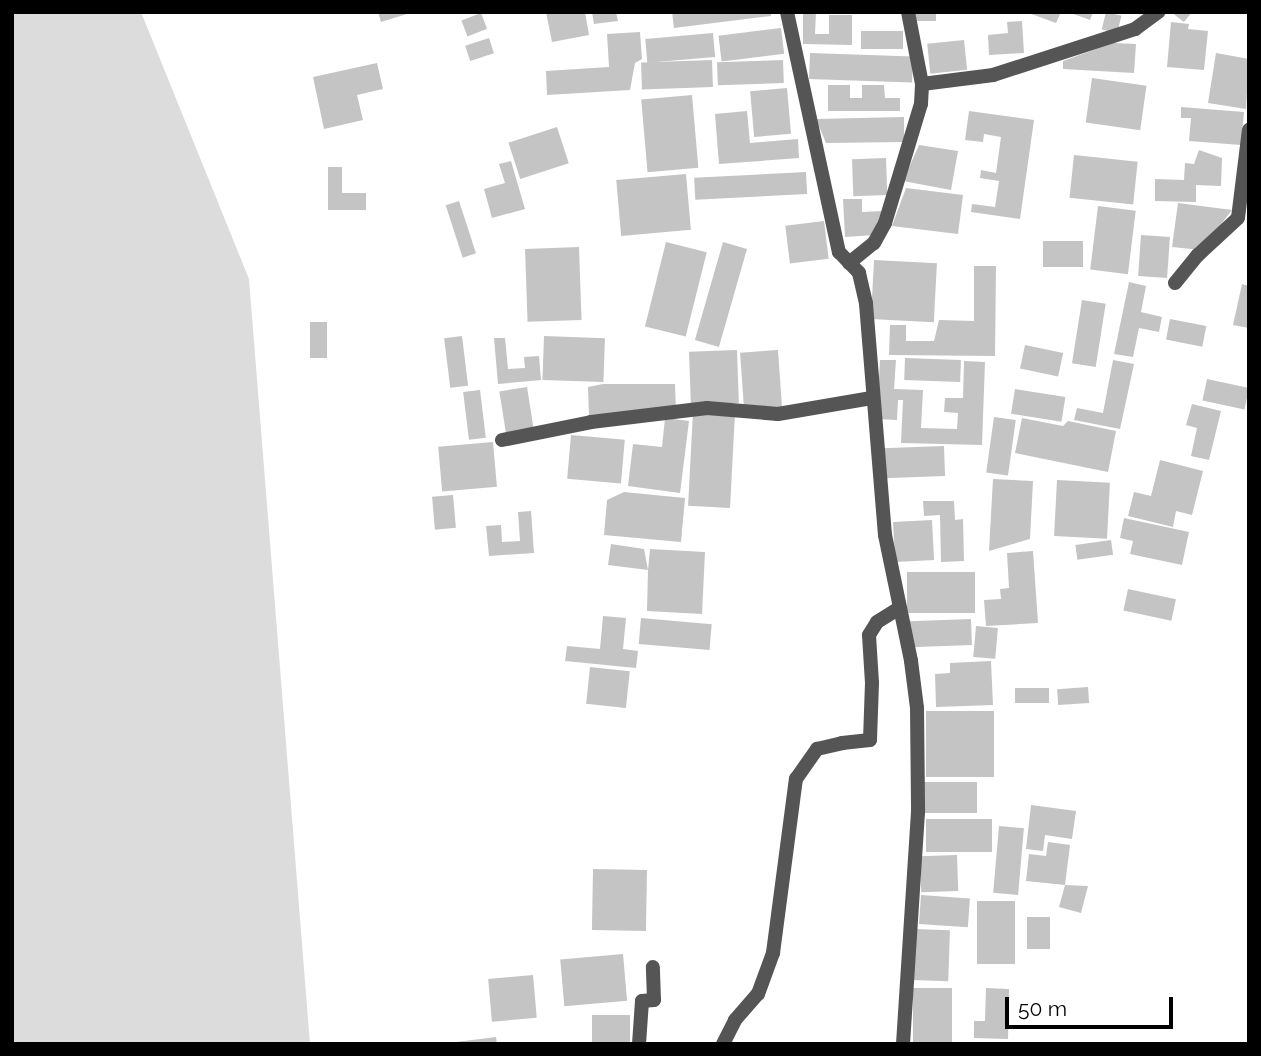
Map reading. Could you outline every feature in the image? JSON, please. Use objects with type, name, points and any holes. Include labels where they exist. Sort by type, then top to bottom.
[{"type":"street","points":[[787,12],[839,252],[859,273],[866,304],[885,535],[911,661],[919,761],[914,898],[903,1044]]},
{"type":"street","points":[[849,263],[874,243],[886,223],[909,152],[922,84],[908,12]]},
{"type":"street","points":[[922,84],[993,75],[1135,29],[1158,12]]},
{"type":"street","points":[[1175,283],[1198,255],[1238,218],[1249,130]]},
{"type":"street","points":[[502,440],[591,422],[628,420],[707,408],[778,414],[872,398]]},
{"type":"street","points":[[723,1044],[735,1020],[758,993],[772,953],[796,779],[817,750],[842,743],[870,740],[872,683],[869,635],[877,622],[899,608]]},
{"type":"street","points":[[639,1044],[642,1001],[654,1000],[653,967]]},
{"type":"shaded area","points":[[12,12],[141,12],[249,279],[310,1044],[12,1044]]},
{"type":"building","points":[[378,12],[410,12],[410,13],[381,22]]},
{"type":"building","points":[[546,12],[585,12],[589,35],[552,42]]},
{"type":"building","points":[[592,12],[616,12],[618,21],[594,24]]},
{"type":"building","points":[[672,12],[771,12],[771,16],[674,28]]},
{"type":"building","points":[[803,12],[816,12],[815,34],[829,34],[829,15],[852,15],[852,45],[803,44]]},
{"type":"building","points":[[915,12],[936,12],[936,21],[915,21]]},
{"type":"building","points":[[1026,12],[1061,12],[1056,23]]},
{"type":"building","points":[[1068,12],[1093,12],[1090,20]]},
{"type":"building","points":[[1106,12],[1122,16],[1117,33],[1102,29]]},
{"type":"building","points":[[1171,12],[1192,12],[1184,22]]},
{"type":"building","points":[[481,13],[487,29],[467,36],[461,21]]},
{"type":"building","points":[[1022,21],[1024,53],[989,55],[988,35],[1008,33],[1007,22]]},
{"type":"building","points":[[1171,22],[1189,24],[1188,29],[1208,31],[1204,70],[1167,67]]},
{"type":"building","points":[[781,28],[784,54],[722,61],[718,36]]},
{"type":"building","points":[[861,31],[903,31],[903,49],[861,49]]},
{"type":"building","points":[[640,32],[642,59],[635,63],[630,90],[547,95],[546,71],[609,67],[607,34]]},
{"type":"building","points":[[713,33],[715,57],[647,63],[645,39]]},
{"type":"building","points":[[489,38],[494,53],[470,61],[465,46]]},
{"type":"building","points":[[964,40],[967,70],[930,74],[927,44]]},
{"type":"building","points":[[1113,43],[1136,44],[1134,73],[1063,69],[1063,61]]},
{"type":"building","points":[[810,53],[913,57],[912,83],[809,79]]},
{"type":"building","points":[[1216,53],[1249,59],[1246,109],[1208,103]]},
{"type":"building","points":[[712,60],[713,87],[642,89],[641,62]]},
{"type":"building","points":[[783,60],[784,83],[718,85],[717,62]]},
{"type":"building","points":[[377,63],[383,89],[357,95],[363,120],[324,129],[313,77]]},
{"type":"building","points":[[1092,78],[1146,86],[1140,130],[1086,123]]},
{"type":"building","points":[[828,85],[850,85],[850,98],[862,98],[862,85],[884,85],[885,98],[900,98],[900,111],[828,111]]},
{"type":"building","points":[[787,88],[791,134],[754,137],[750,91]]},
{"type":"building","points":[[692,95],[698,168],[648,172],[641,99]]},
{"type":"building","points":[[1181,107],[1244,112],[1241,145],[1189,141],[1191,118],[1181,118]]},
{"type":"building","points":[[747,111],[750,143],[798,139],[799,158],[719,164],[715,114]]},
{"type":"building","points":[[969,111],[1034,120],[1020,219],[971,212],[972,204],[995,207],[999,181],[980,178],[981,170],[996,173],[1001,137],[984,134],[983,142],[965,140]]},
{"type":"building","points":[[904,117],[904,142],[826,143],[816,119]]},
{"type":"building","points":[[557,127],[569,163],[520,179],[508,143]]},
{"type":"building","points":[[919,145],[958,151],[951,190],[903,181]]},
{"type":"building","points":[[1199,150],[1222,158],[1221,186],[1196,185],[1196,202],[1155,201],[1155,179],[1184,180],[1185,163],[1194,164]]},
{"type":"building","points":[[1074,155],[1138,162],[1133,204],[1070,198]]},
{"type":"building","points":[[886,158],[887,195],[853,196],[852,159]]},
{"type":"building","points":[[511,161],[525,209],[492,218],[484,189],[505,183],[499,164]]},
{"type":"building","points":[[328,167],[342,167],[342,193],[366,193],[366,210],[328,210]]},
{"type":"building","points":[[806,172],[807,194],[695,200],[694,178]]},
{"type":"building","points":[[686,174],[691,230],[621,236],[616,180]]},
{"type":"building","points":[[906,188],[963,195],[958,234],[892,226]]},
{"type":"building","points":[[843,199],[862,199],[862,212],[883,211],[875,235],[845,237]]},
{"type":"building","points":[[459,201],[476,253],[463,258],[446,205]]},
{"type":"building","points":[[1178,203],[1232,210],[1201,250],[1172,247]]},
{"type":"building","points":[[1098,206],[1136,211],[1128,274],[1090,270]]},
{"type":"building","points":[[824,221],[829,259],[790,263],[785,226]]},
{"type":"building","points":[[1141,235],[1170,237],[1167,278],[1138,276]]},
{"type":"building","points":[[1043,241],[1083,241],[1083,267],[1043,267]]},
{"type":"building","points":[[666,242],[707,252],[686,337],[645,326]]},
{"type":"building","points":[[723,242],[747,249],[719,347],[695,340]]},
{"type":"building","points":[[579,247],[582,320],[528,322],[525,249]]},
{"type":"building","points":[[874,260],[937,263],[934,322],[871,319]]},
{"type":"building","points":[[974,266],[996,266],[995,356],[889,355],[890,325],[906,325],[906,341],[934,341],[939,320],[974,321]]},
{"type":"building","points":[[1129,282],[1146,286],[1141,312],[1162,317],[1159,332],[1139,328],[1133,357],[1114,354]]},
{"type":"building","points":[[1242,284],[1249,286],[1249,328],[1233,325]]},
{"type":"building","points":[[1082,300],[1106,304],[1096,367],[1072,363]]},
{"type":"building","points":[[1170,319],[1206,326],[1202,347],[1166,340]]},
{"type":"building","points":[[310,322],[327,322],[327,358],[310,358]]},
{"type":"building","points":[[462,336],[468,386],[450,388],[444,338]]},
{"type":"building","points":[[544,336],[605,338],[603,382],[542,380]]},
{"type":"building","points":[[494,338],[505,338],[508,369],[525,368],[524,357],[539,356],[541,380],[498,384]]},
{"type":"building","points":[[1025,345],[1063,353],[1058,377],[1020,368]]},
{"type":"building","points":[[737,350],[739,403],[691,405],[689,352]]},
{"type":"building","points":[[778,350],[782,408],[744,411],[740,353]]},
{"type":"building","points":[[905,358],[961,360],[960,382],[904,380]]},
{"type":"building","points":[[880,360],[896,360],[894,389],[923,390],[921,428],[957,429],[958,413],[944,412],[945,398],[963,398],[964,361],[985,362],[982,445],[901,443],[903,400],[898,400],[897,420],[877,419]]},
{"type":"building","points":[[1113,360],[1134,364],[1120,429],[1074,420],[1077,408],[1103,413]]},
{"type":"building","points":[[1207,379],[1249,388],[1244,409],[1202,401]]},
{"type":"building","points":[[603,384],[675,384],[676,412],[589,415],[588,387]]},
{"type":"building","points":[[527,387],[534,432],[507,437],[499,391]]},
{"type":"building","points":[[1015,389],[1065,397],[1061,422],[1011,414]]},
{"type":"building","points":[[480,390],[486,438],[469,440],[463,392]]},
{"type":"building","points":[[1192,404],[1221,411],[1209,460],[1191,456],[1197,428],[1186,425]]},
{"type":"building","points":[[693,412],[735,414],[730,508],[688,506]]},
{"type":"building","points":[[994,417],[1016,420],[1008,476],[986,472]]},
{"type":"building","points":[[665,418],[689,421],[680,493],[628,486],[633,444],[662,447]]},
{"type":"building","points":[[1022,418],[1063,426],[1068,421],[1116,431],[1108,472],[1015,453]]},
{"type":"building","points":[[571,435],[625,440],[621,484],[567,479]]},
{"type":"building","points":[[493,442],[497,487],[442,492],[438,447]]},
{"type":"building","points":[[944,446],[945,476],[883,478],[882,448]]},
{"type":"building","points":[[1160,460],[1203,471],[1192,515],[1176,511],[1173,527],[1128,516],[1134,492],[1151,496]]},
{"type":"building","points":[[993,479],[1033,481],[1030,539],[989,551]]},
{"type":"building","points":[[1057,480],[1110,483],[1107,539],[1054,536]]},
{"type":"building","points":[[624,492],[685,498],[681,542],[604,535],[607,500]]},
{"type":"building","points":[[453,495],[456,528],[435,530],[432,497]]},
{"type":"building","points":[[923,501],[954,501],[955,520],[963,519],[964,561],[941,562],[940,515],[924,516]]},
{"type":"building","points":[[531,511],[534,553],[489,556],[486,526],[501,525],[502,542],[520,541],[518,512]]},
{"type":"building","points":[[1124,518],[1189,532],[1182,565],[1130,554],[1133,541],[1120,538]]},
{"type":"building","points":[[932,520],[934,560],[895,562],[893,522]]},
{"type":"building","points":[[1111,540],[1113,555],[1077,560],[1075,545]]},
{"type":"building","points":[[611,544],[644,549],[648,570],[608,565]]},
{"type":"building","points":[[650,549],[705,552],[702,614],[647,611]]},
{"type":"building","points":[[1033,551],[1038,623],[986,626],[984,600],[1001,599],[1000,589],[1009,588],[1007,553]]},
{"type":"building","points":[[907,572],[975,572],[975,613],[907,613]]},
{"type":"building","points":[[1128,589],[1176,599],[1171,621],[1123,611]]},
{"type":"building","points":[[603,616],[626,618],[623,649],[638,651],[636,668],[565,661],[567,646],[600,649]]},
{"type":"building","points":[[641,618],[712,624],[709,650],[639,644]]},
{"type":"building","points":[[971,619],[972,645],[910,647],[909,621]]},
{"type":"building","points":[[976,626],[998,628],[995,659],[973,657]]},
{"type":"building","points":[[991,661],[993,705],[936,707],[935,674],[950,673],[950,663]]},
{"type":"building","points":[[590,667],[630,671],[626,708],[586,704]]},
{"type":"building","points":[[1088,687],[1089,703],[1058,705],[1057,689]]},
{"type":"building","points":[[1015,688],[1049,688],[1049,703],[1015,703]]},
{"type":"building","points":[[926,711],[994,711],[994,777],[926,777]]},
{"type":"building","points":[[922,782],[977,782],[977,813],[922,813]]},
{"type":"building","points":[[1031,805],[1076,811],[1072,839],[1045,835],[1043,851],[1026,849]]},
{"type":"building","points":[[926,819],[992,819],[992,852],[926,852]]},
{"type":"building","points":[[999,826],[1024,828],[1018,895],[993,893]]},
{"type":"building","points":[[1048,842],[1070,845],[1065,885],[1026,881],[1029,854],[1046,856]]},
{"type":"building","points":[[957,855],[958,891],[921,892],[920,856]]},
{"type":"building","points":[[593,869],[647,870],[646,931],[592,930]]},
{"type":"building","points":[[1065,885],[1088,886],[1081,913],[1059,907]]},
{"type":"building","points":[[921,895],[970,898],[968,927],[919,924]]},
{"type":"building","points":[[977,901],[1015,901],[1015,964],[977,964]]},
{"type":"building","points":[[1027,917],[1050,917],[1050,949],[1027,949]]},
{"type":"building","points":[[914,929],[950,930],[948,981],[912,980]]},
{"type":"building","points":[[623,954],[627,1001],[564,1006],[560,959]]},
{"type":"building","points":[[533,975],[537,1018],[492,1022],[488,979]]},
{"type":"building","points":[[913,988],[952,988],[952,1044],[913,1044]]},
{"type":"building","points":[[986,988],[1009,989],[1008,1039],[974,1038],[974,1021],[985,1021]]},
{"type":"building","points":[[592,1015],[630,1015],[630,1044],[592,1044]]},
{"type":"building","points":[[496,1037],[497,1044],[456,1044],[456,1042]]}]
